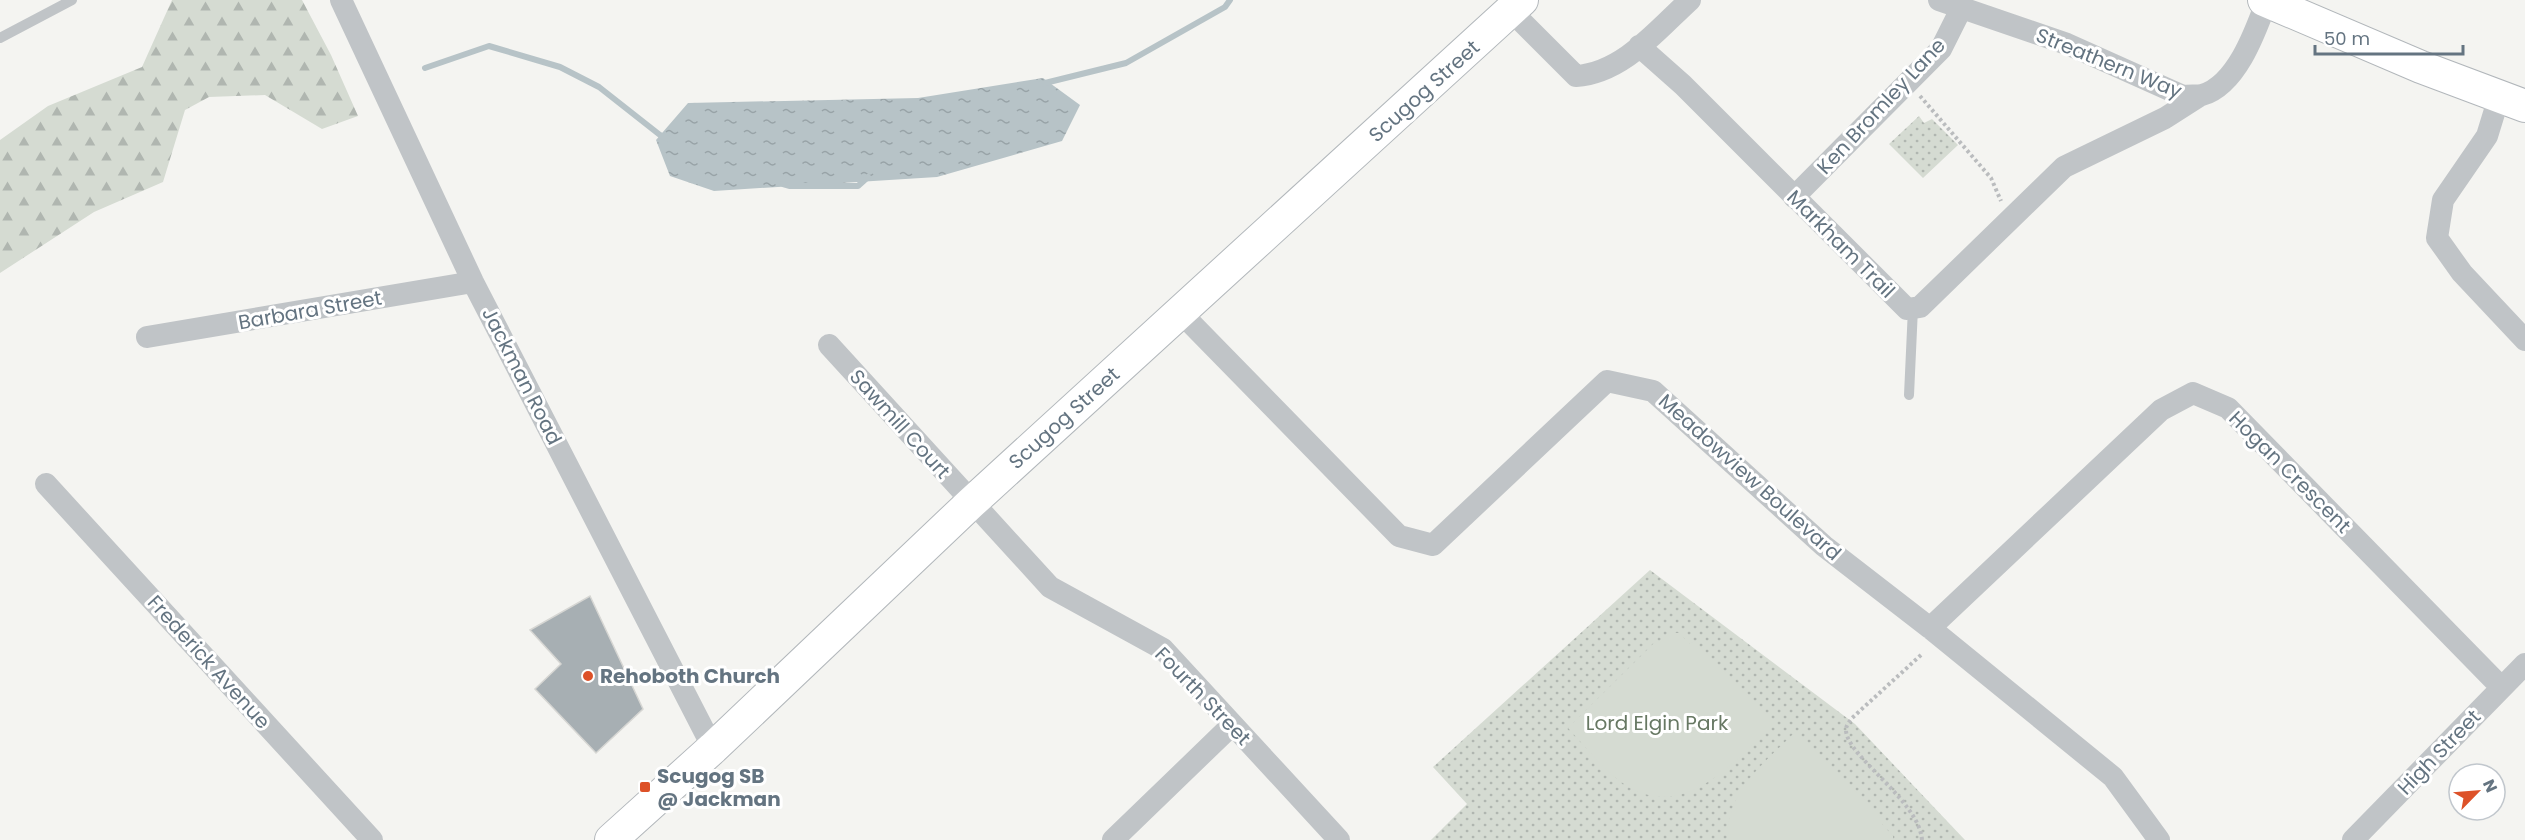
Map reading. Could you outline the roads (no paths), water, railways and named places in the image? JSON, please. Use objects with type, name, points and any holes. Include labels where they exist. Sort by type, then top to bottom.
[{"type":"street","name":"Jackman Road","points":[[341,0],[473,282],[713,748]]},
{"type":"street","points":[[1516,6],[1576,76],[1593,75],[1614,66],[1690,0]]},
{"type":"street","name":"Streathern Way","points":[[1939,0],[2067,44],[2184,96],[2202,95],[2216,88],[2235,68],[2255,34],[2266,0]]},
{"type":"street","points":[[2266,0],[2518,101],[2487,136],[2443,200],[2437,238],[2462,273],[2525,340]]},
{"type":"street","name":"Scugog Street","points":[[611,840],[713,748],[971,503],[1516,6]]},
{"type":"street","name":"Ken Bromley Lane","points":[[1794,196],[1941,49],[1961,9]]},
{"type":"street","name":"Markham Trail","points":[[1639,46],[1683,86],[1907,309],[1920,307],[2064,168],[2164,118],[2202,95]]},
{"type":"street","name":"Barbara Street","points":[[147,337],[473,282]]},
{"type":"street","name":"Meadowview Boulevard","points":[[1180,312],[1398,536],[1433,545],[1607,381],[1653,391],[1824,546],[1930,628],[2113,777],[2159,840]]},
{"type":"street","name":"Sawmill Court","points":[[829,345],[971,503]]},
{"type":"street","name":"Hogan Crescent","points":[[1930,628],[2161,410],[2193,393],[2228,408],[2501,687]]},
{"type":"street","name":"Frederick Avenue","points":[[46,484],[372,840]]},
{"type":"street","name":"Fourth Street","points":[[971,503],[1050,587],[1163,649],[1339,840]]},
{"type":"street","name":"High Street","points":[[2353,840],[2525,664]]},
{"type":"street","points":[[1113,840],[1232,726]]},
{"type":"lane","points":[[0,38],[72,0]]},
{"type":"lane","points":[[1909,395],[1912,308]]},
{"type":"water","points":[[1043,78],[1080,105],[1062,141],[937,177],[714,191],[670,176],[656,140],[688,103],[918,98]]},
{"type":"waterway","points":[[1041,84],[1126,63],[1225,7],[1230,0]]},
{"type":"waterway","points":[[425,68],[489,46],[560,67],[599,87],[668,139]]},
{"type":"waterway","points":[[783,184],[790,186],[858,186],[868,177]]},
{"type":"place","name":"Rehoboth Church","points":[[588,676]]},
{"type":"place","name":"Scugog SB @ Jackman","points":[[645,787]]},
{"type":"park label","name":"Lord Elgin Park","points":[[1657,723]]}]
